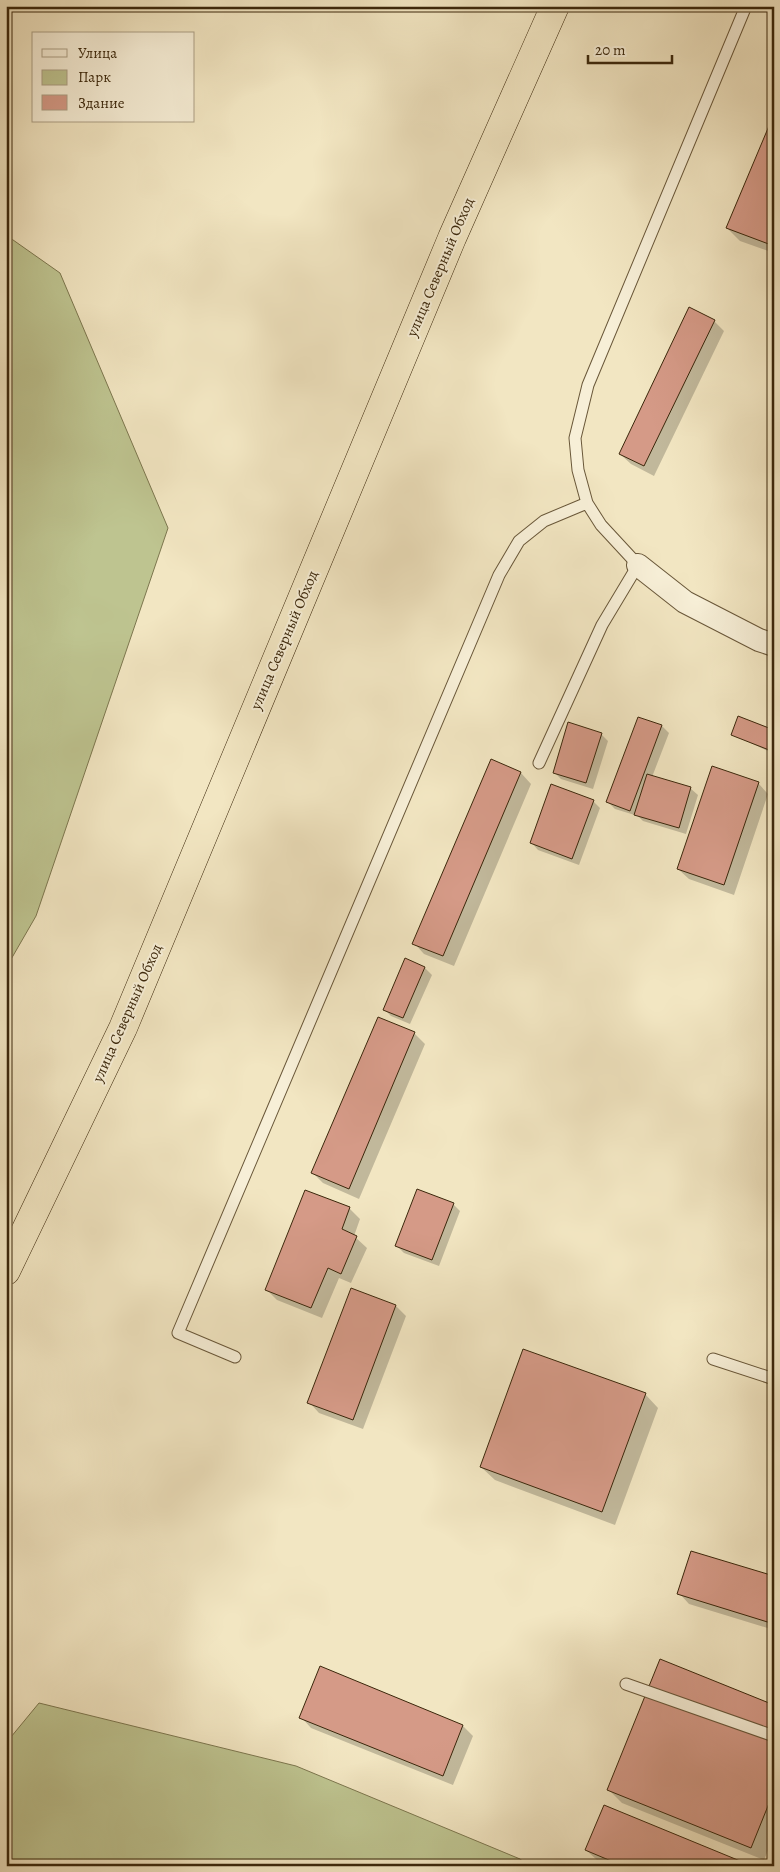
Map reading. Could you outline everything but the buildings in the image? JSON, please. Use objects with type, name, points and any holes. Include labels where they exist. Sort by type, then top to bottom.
[{"type":"highway","name":"улица Северный Обход","points":[[6,1271],[123,1028],[452,238],[555,6]]},
{"type":"street","points":[[638,565],[685,602],[759,640],[774,645]]},
{"type":"lane","points":[[539,763],[602,625],[638,565],[600,525],[587,503],[578,470],[575,438],[588,385],[746,6]]},
{"type":"lane","points":[[235,1357],[178,1332],[499,575],[519,541],[544,521],[587,503]]},
{"type":"lane","points":[[713,1359],[774,1379]]},
{"type":"lane","points":[[626,1684],[774,1736]]},
{"type":"green space","points":[[6,235],[60,273],[168,528],[36,916],[6,968]]},
{"type":"green space","points":[[39,1703],[296,1766],[520,1859],[529,1866],[6,1866],[6,1743]]}]
